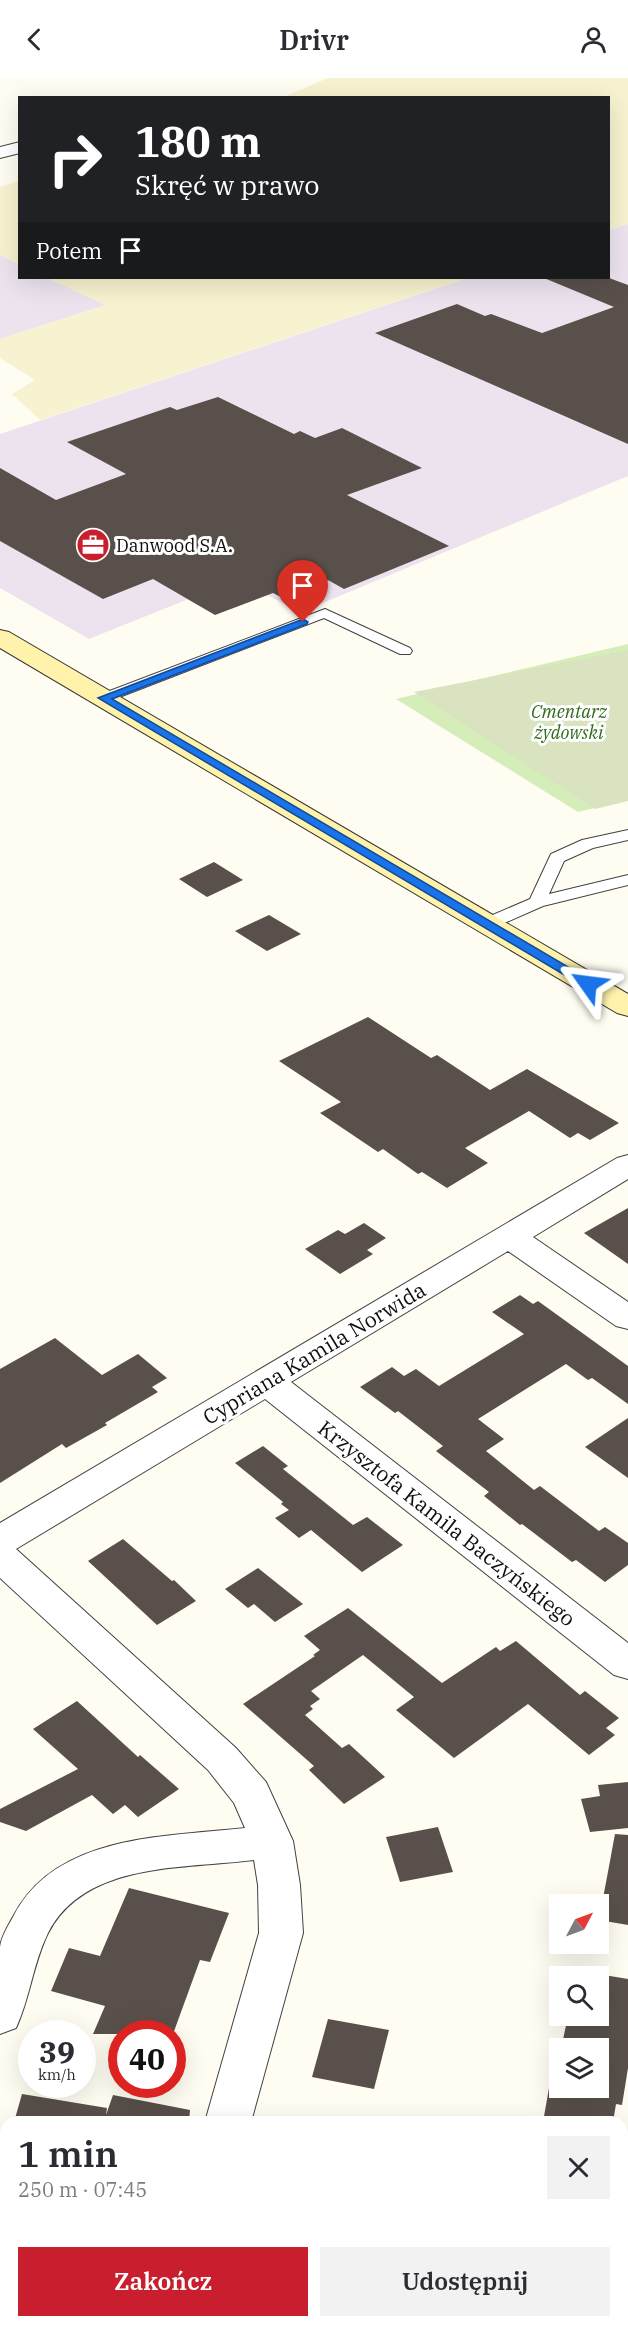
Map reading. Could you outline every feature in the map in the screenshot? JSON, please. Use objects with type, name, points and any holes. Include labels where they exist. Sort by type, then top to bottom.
[{"type":"street","points":[[0,153],[18,148]]},
{"type":"street","points":[[0,637],[628,1007]]},
{"type":"street","name":"Cypriana Kamila Norwida","points":[[0,1541],[628,1165]]},
{"type":"street","points":[[509,1236],[628,1318]]},
{"type":"street","name":"Krzysztofa Kamila Baczyńskiego","points":[[266,1381],[628,1664]]},
{"type":"street","points":[[0,1556],[222,1759],[251,1794],[272,1841],[279,1885],[281,1933],[230,2116]]},
{"type":"street","points":[[0,2014],[31,1923],[50,1898],[72,1880],[97,1866],[127,1857],[272,1841]]},
{"type":"lane","points":[[104,698],[325,613],[405,651]]},
{"type":"lane","points":[[537,902],[557,858],[588,844],[628,835]]},
{"type":"lane","points":[[487,924],[537,902],[628,880]]},
{"type":"shaded area","points":[[328,78],[628,78],[628,224],[610,230],[610,96],[286,96]]},
{"type":"shaded area","points":[[18,182],[18,264],[0,255],[0,187]]},
{"type":"shaded area","points":[[628,224],[628,476],[301,612],[236,580],[89,639],[0,588],[0,434],[464,279],[610,279],[610,230]]},
{"type":"shaded area","points":[[0,255],[18,264],[18,279],[50,279],[106,305],[0,339]]},
{"type":"shaded area","points":[[50,279],[464,279],[40,420],[12,394],[35,380],[0,358],[0,339],[106,305]]},
{"type":"green space","name":"Cmentarz żydowski","points":[[628,644],[628,800],[578,812],[396,699]]},
{"type":"green space","name":"Cmentarz żydowski","points":[[628,650],[628,801],[595,809],[414,692]]},
{"type":"building","points":[[610,278],[628,285],[628,444],[375,333],[457,304],[485,316],[491,314],[542,333],[614,307],[546,279]]},
{"type":"building","points":[[218,397],[294,434],[300,431],[315,438],[342,428],[422,468],[347,495],[449,546],[344,589],[328,580],[283,598],[273,593],[215,615],[153,579],[103,599],[0,541],[0,468],[56,500],[126,474],[67,442],[170,407],[177,410]]},
{"type":"building","points":[[214,862],[243,880],[207,897],[179,879]]},
{"type":"building","points":[[269,915],[301,934],[267,951],[235,931]]},
{"type":"building","points":[[368,1017],[431,1058],[437,1055],[490,1090],[527,1069],[619,1123],[590,1140],[578,1133],[570,1138],[529,1111],[465,1148],[488,1163],[447,1188],[422,1172],[418,1174],[383,1149],[378,1152],[320,1113],[341,1102],[279,1061]]},
{"type":"building","points":[[628,1208],[628,1264],[584,1233]]},
{"type":"building","points":[[364,1223],[386,1238],[367,1250],[373,1254],[340,1274],[305,1249],[338,1230],[345,1234]]},
{"type":"building","points":[[520,1295],[533,1304],[538,1301],[628,1366],[628,1404],[592,1378],[588,1380],[566,1364],[478,1419],[504,1439],[486,1451],[534,1490],[540,1486],[599,1531],[605,1527],[628,1543],[628,1565],[605,1582],[576,1560],[572,1562],[522,1524],[520,1525],[484,1496],[489,1492],[436,1451],[443,1446],[398,1411],[395,1413],[360,1387],[392,1367],[404,1376],[416,1369],[439,1386],[524,1334],[492,1312]]},
{"type":"building","points":[[55,1338],[102,1375],[138,1354],[167,1378],[152,1387],[158,1392],[105,1423],[107,1425],[66,1448],[62,1444],[0,1483],[0,1369]]},
{"type":"building","points":[[628,1418],[628,1478],[585,1447]]},
{"type":"building","points":[[263,1446],[288,1466],[283,1469],[353,1525],[367,1517],[403,1545],[362,1572],[311,1530],[299,1538],[275,1518],[289,1510],[281,1504],[283,1502],[235,1463]]},
{"type":"building","points":[[123,1539],[196,1601],[157,1625],[88,1561]]},
{"type":"building","points":[[258,1568],[303,1604],[275,1622],[254,1604],[248,1608],[225,1589]]},
{"type":"building","points":[[348,1608],[442,1683],[496,1647],[500,1651],[516,1641],[580,1695],[585,1691],[619,1718],[606,1728],[615,1735],[589,1755],[528,1704],[454,1758],[396,1710],[414,1697],[363,1655],[311,1691],[320,1699],[310,1706],[313,1709],[305,1715],[342,1748],[349,1744],[385,1777],[344,1804],[309,1770],[314,1766],[243,1704],[315,1656],[313,1655],[320,1650],[304,1636]]},
{"type":"building","points":[[77,1701],[138,1757],[140,1755],[179,1789],[138,1817],[125,1805],[113,1814],[92,1795],[26,1831],[0,1822],[0,1809],[78,1769],[33,1729]]},
{"type":"building","points":[[628,1782],[628,1828],[590,1832],[581,1799],[600,1796],[598,1785]]},
{"type":"building","points":[[438,1827],[453,1872],[400,1882],[386,1837]]},
{"type":"building","points":[[615,1834],[628,1835],[628,1925],[609,1922],[609,1894],[604,1894]]},
{"type":"building","points":[[129,1888],[229,1913],[210,1962],[200,1960],[178,2020],[108,2020],[108,2034],[96,2034],[96,2027],[105,2006],[51,1991],[69,1948],[100,1956]]},
{"type":"building","points":[[609,1976],[628,1979],[628,2068],[622,2105],[616,2104],[614,2116],[544,2116],[549,2088],[549,2098],[609,2098],[609,2038],[563,2038],[566,2026],[609,2026]]},
{"type":"building","points":[[328,2019],[389,2030],[374,2089],[312,2077]]},
{"type":"building","points":[[21,2098],[46,2098],[107,2108],[106,2115],[112,2098],[128,2098],[190,2110],[190,2116],[16,2116]]},
{"type":"place","name":"Danwood S.A.","points":[[93,545]]},
{"type":"route","points":[[303,622],[104,698],[588,984]]}]
